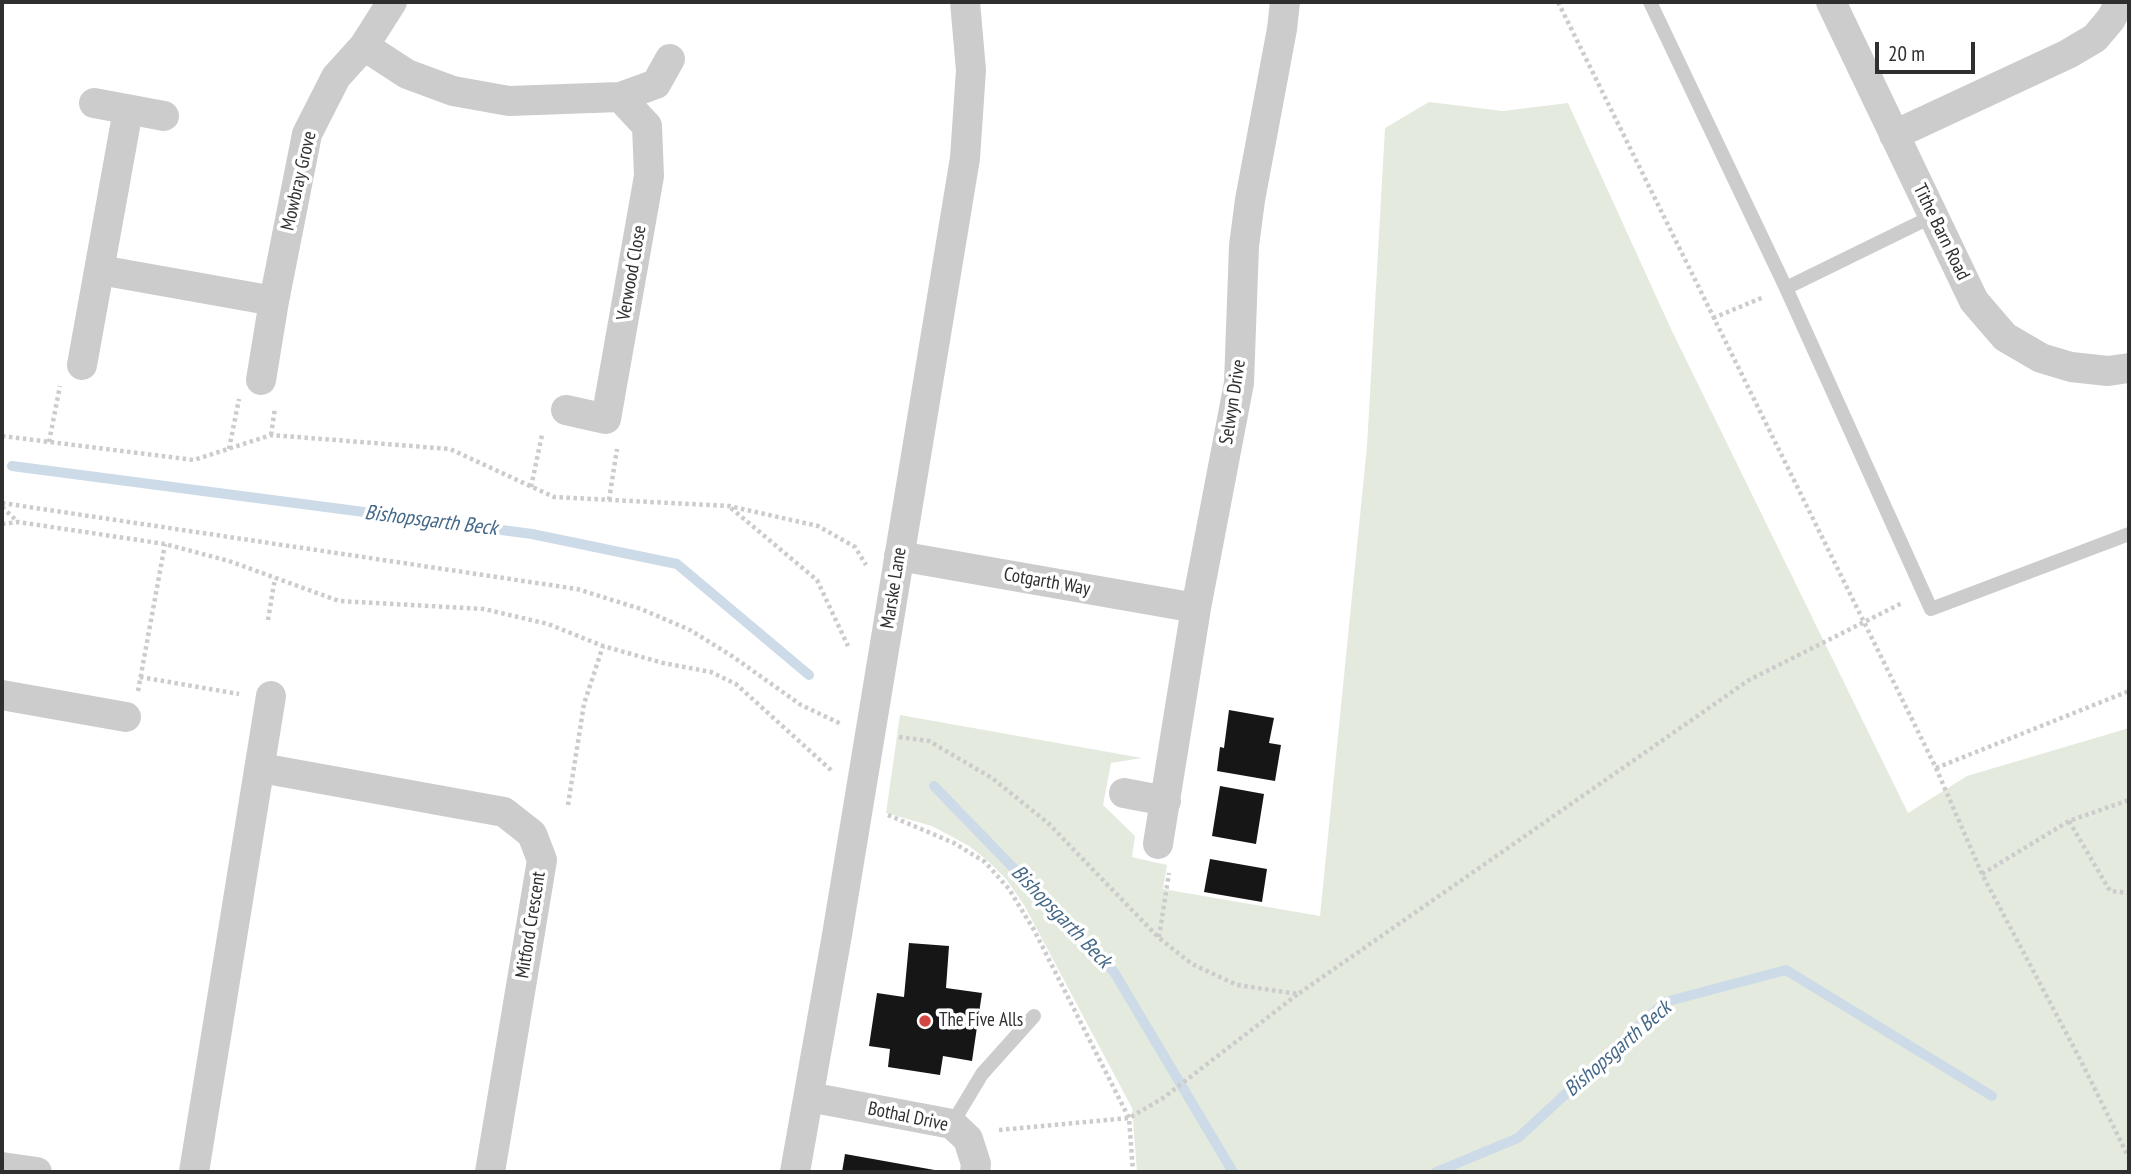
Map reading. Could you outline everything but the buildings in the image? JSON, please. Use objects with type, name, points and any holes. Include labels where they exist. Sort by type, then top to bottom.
[{"type":"street","name":"Mowbray Grove","points":[[251,385],[274,301],[307,134],[336,77],[364,46],[392,2]]},
{"type":"street","name":"Marske Lane","points":[[795,1172],[965,158],[971,70],[965,2]]},
{"type":"street","name":"Selwyn Drive","points":[[1164,853],[1166,801],[1196,608],[1239,383],[1243,335],[1244,246],[1282,29],[1284,2]]},
{"type":"street","name":"Tithe Barn Road","points":[[1831,2],[1974,301],[2005,337],[2041,358],[2071,367],[2108,371],[2129,368]]},
{"type":"street","points":[[1894,135],[2068,54],[2095,38],[2111,19],[2120,2]]},
{"type":"street","points":[[364,46],[407,74],[453,91],[509,101],[620,97],[656,84],[670,59]]},
{"type":"street","name":"Verwood Close","points":[[566,410],[606,419],[649,176],[647,126],[620,97]]},
{"type":"street","points":[[94,103],[164,116]]},
{"type":"street","points":[[71,374],[100,270],[128,110]]},
{"type":"street","points":[[100,270],[274,301]]},
{"type":"street","name":"Cotgarth Way","points":[[899,556],[1196,608]]},
{"type":"street","points":[[2,695],[131,710]]},
{"type":"street","points":[[194,1172],[271,696]]},
{"type":"street","name":"Mitford Crescent","points":[[261,768],[505,811],[532,834],[542,860],[490,1172]]},
{"type":"street","points":[[1124,793],[1166,801]]},
{"type":"street","name":"Bothal Drive","points":[[808,1097],[952,1124],[968,1139],[976,1164],[975,1172]]},
{"type":"street","points":[[2,1167],[37,1172]]},
{"type":"lane","points":[[1650,2],[1786,288],[1931,609],[2129,534]]},
{"type":"lane","points":[[1786,288],[1933,216]]},
{"type":"lane","points":[[952,1124],[982,1074],[1034,1016]]},
{"type":"path","points":[[1558,2],[1936,768],[1982,874],[2129,1158]]},
{"type":"path","points":[[1713,318],[1786,288]]},
{"type":"path","points":[[49,442],[71,374]]},
{"type":"path","points":[[228,450],[251,385]]},
{"type":"path","points":[[2,436],[194,460],[271,435],[450,449],[554,497],[729,506],[818,526],[855,547],[872,575]]},
{"type":"path","points":[[531,486],[542,435]]},
{"type":"path","points":[[610,500],[617,449]]},
{"type":"path","points":[[2,505],[18,522]]},
{"type":"path","points":[[2,505],[577,589],[641,609],[690,630],[802,705],[844,725]]},
{"type":"path","points":[[729,506],[817,580],[848,646]]},
{"type":"path","points":[[2,524],[18,522],[165,544],[229,561],[340,601],[484,609],[548,624],[603,646],[663,663],[711,672],[736,684],[860,794],[874,810],[929,831],[985,862],[1009,889],[1034,930],[1129,1118],[1133,1172]]},
{"type":"path","points":[[131,710],[140,677],[165,544]]},
{"type":"path","points":[[268,620],[275,578]]},
{"type":"path","points":[[997,1130],[1129,1118],[1163,1098],[1298,995],[1749,680],[1924,592]]},
{"type":"path","points":[[568,805],[584,704],[603,646]]},
{"type":"path","points":[[140,677],[241,694]]},
{"type":"path","points":[[1936,768],[2129,691]]},
{"type":"path","points":[[896,737],[929,741],[992,778],[1048,823],[1159,937],[1192,964],[1237,985],[1298,995]]},
{"type":"path","points":[[1982,874],[2069,821],[2129,800]]},
{"type":"path","points":[[2069,821],[2110,891],[2129,893]]},
{"type":"path","points":[[1159,937],[1164,853]]},
{"type":"shaded area","points":[[1429,102],[1503,111],[1568,103],[1671,329],[1908,813],[1967,776],[2129,728],[2129,1172],[1137,1172],[1132,1108],[1024,905],[1006,879],[969,846],[932,826],[886,813],[900,715],[1142,758],[1111,763],[1103,805],[1135,836],[1132,857],[1167,865],[1163,889],[1320,916],[1367,446],[1385,128]]},
{"type":"waterway","name":"Bishopsgarth Beck","points":[[12,466],[532,534],[677,564],[809,675]]},
{"type":"waterway","name":"Bishopsgarth Beck","points":[[934,786],[1114,972],[1233,1172]]},
{"type":"waterway","name":"Bishopsgarth Beck","points":[[1436,1172],[1518,1138],[1665,1002],[1786,970],[1992,1096]]},
{"type":"place","name":"The Five Alls","points":[[925,1021]]}]
